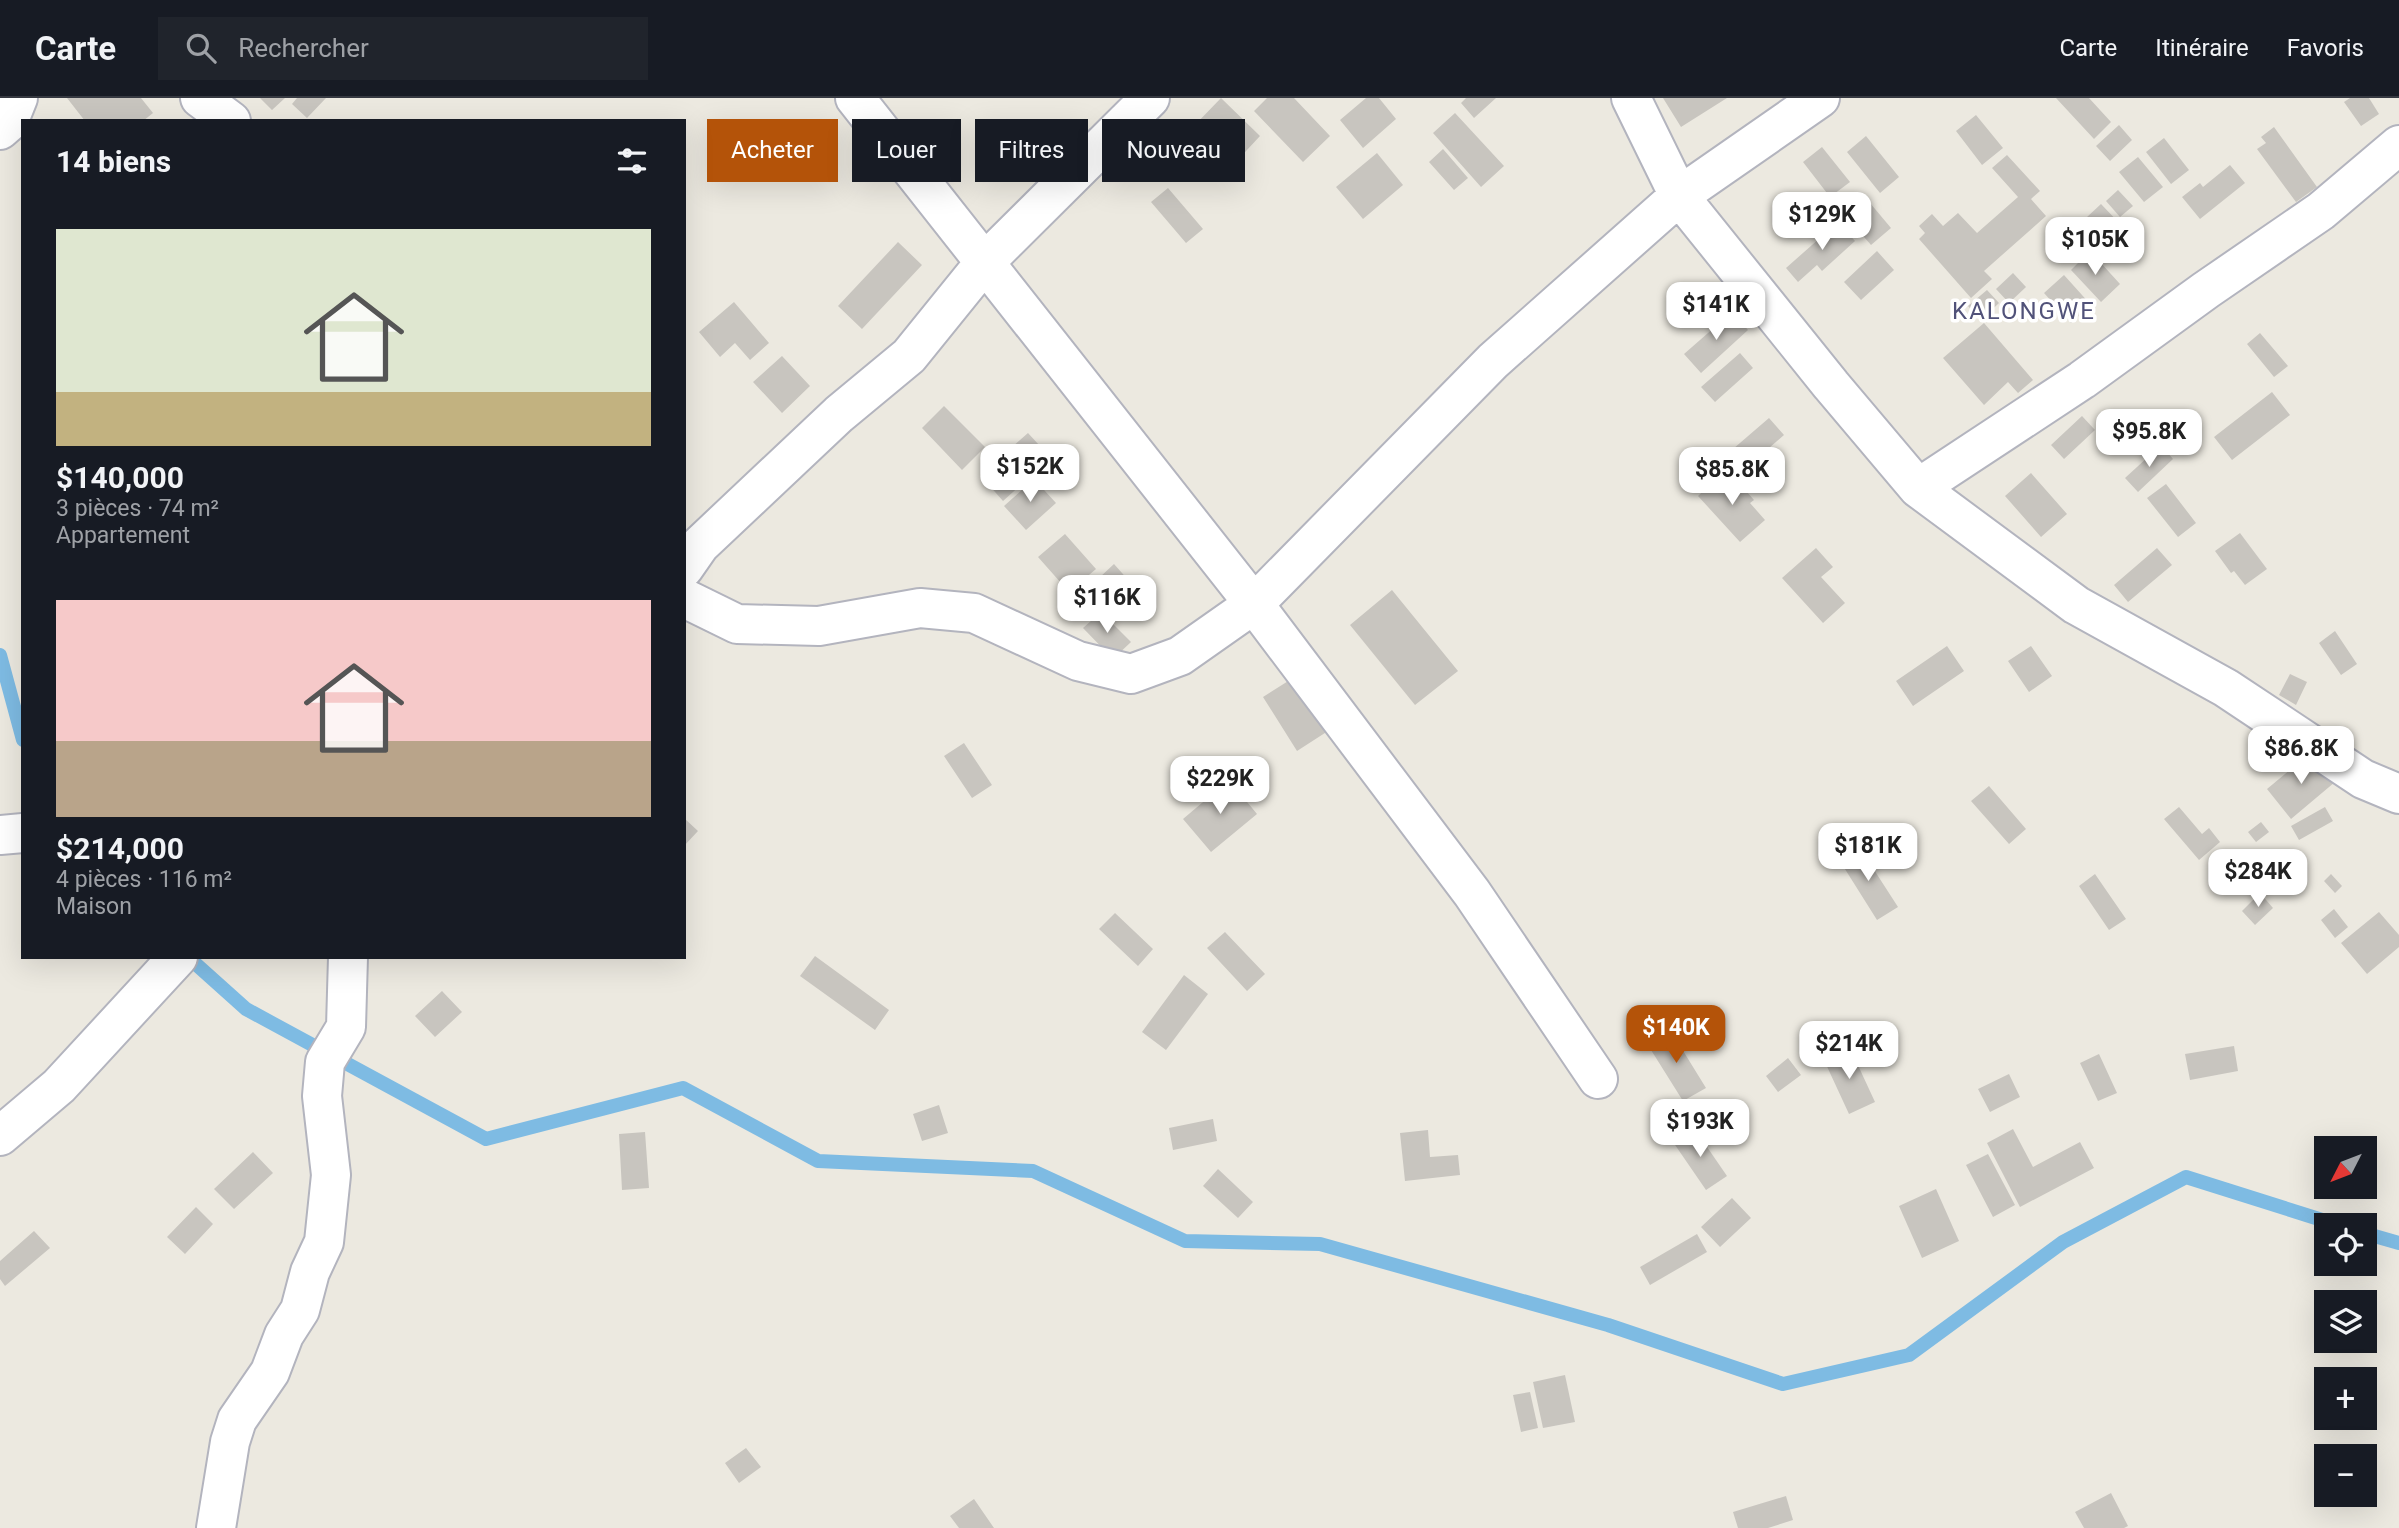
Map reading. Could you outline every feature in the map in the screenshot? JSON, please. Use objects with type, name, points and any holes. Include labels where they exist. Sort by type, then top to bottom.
[{"type":"street","points":[[0,130],[8,123],[18,98]]},
{"type":"street","points":[[200,98],[228,119]]},
{"type":"street","points":[[855,98],[1254,604],[1472,893],[1598,1079]]},
{"type":"street","points":[[686,565],[700,545],[839,415],[909,356],[985,262],[1150,98]]},
{"type":"street","points":[[1631,98],[1679,196],[1918,488],[2076,605],[2226,688],[2363,779],[2399,794]]},
{"type":"street","points":[[686,599],[737,624],[819,626],[920,608],[974,613],[1077,661],[1131,674],[1180,656],[1254,604],[1493,361],[1679,196],[1820,98]]},
{"type":"street","points":[[1918,488],[2082,380],[2321,211],[2399,145]]},
{"type":"street","points":[[0,835],[21,833]]},
{"type":"street","points":[[0,1136],[59,1086],[176,959]]},
{"type":"street","points":[[216,1528],[230,1443],[237,1420],[270,1372],[284,1335],[300,1310],[310,1272],[324,1242],[331,1175],[322,1096],[326,1062],[346,1027],[348,959]]},
{"type":"building","points":[[67,98],[141,98],[153,113],[146,119],[83,119]]},
{"type":"building","points":[[260,98],[285,98],[272,110]]},
{"type":"building","points":[[297,98],[326,98],[307,118],[292,104]]},
{"type":"building","points":[[1221,98],[1243,119],[1201,119]]},
{"type":"building","points":[[1267,98],[1294,98],[1330,136],[1303,162],[1254,111]]},
{"type":"building","points":[[1366,98],[1379,98],[1396,119],[1363,148],[1340,120]]},
{"type":"building","points":[[1466,98],[1496,98],[1474,118],[1461,103]]},
{"type":"building","points":[[1663,98],[1727,98],[1681,127]]},
{"type":"building","points":[[2056,98],[2089,98],[2111,122],[2094,139]]},
{"type":"building","points":[[2350,98],[2369,98],[2379,114],[2361,126],[2344,102]]},
{"type":"building","points":[[1455,113],[1504,166],[1481,187],[1433,133]]},
{"type":"building","points":[[1976,115],[2003,148],[1982,165],[1956,131]]},
{"type":"building","points":[[1245,121],[1260,136],[1245,152]]},
{"type":"building","points":[[2119,125],[2132,140],[2110,161],[2096,146]]},
{"type":"building","points":[[2274,127],[2317,187],[2296,202],[2257,149],[2266,143],[2261,137]]},
{"type":"building","points":[[1866,136],[1899,177],[1880,193],[1847,152]]},
{"type":"building","points":[[2164,138],[2189,170],[2171,184],[2146,152]]},
{"type":"building","points":[[1822,147],[1850,182],[1830,197],[1803,162]]},
{"type":"building","points":[[1443,149],[1468,178],[1454,190],[1429,162]]},
{"type":"building","points":[[1377,153],[1403,185],[1363,219],[1336,187]]},
{"type":"building","points":[[2007,155],[2040,191],[2031,199],[2046,216],[1984,271],[1992,279],[1971,298],[1919,239],[1925,233],[1919,226],[1932,214],[1943,226],[1958,213],[1977,233],[2018,197],[1992,168]]},
{"type":"building","points":[[2138,157],[2163,187],[2144,202],[2119,172]]},
{"type":"building","points":[[2230,165],[2245,183],[2200,219],[2182,197],[2200,183],[2203,187]]},
{"type":"building","points":[[1168,188],[1203,229],[1186,243],[1151,202]]},
{"type":"building","points":[[2118,190],[2133,206],[2120,217],[2106,201]]},
{"type":"building","points":[[1865,197],[1891,228],[1871,245],[1844,214]]},
{"type":"building","points":[[2101,204],[2123,227],[2096,254],[2073,230]]},
{"type":"building","points":[[1838,222],[1855,241],[1822,271],[1817,265],[1798,282],[1786,268]]},
{"type":"building","points":[[898,242],[922,265],[862,329],[838,306]]},
{"type":"building","points":[[1877,251],[1894,270],[1861,300],[1844,282]]},
{"type":"building","points":[[2090,251],[2120,284],[2101,302],[2071,270]]},
{"type":"building","points":[[2013,273],[2026,287],[2009,303],[1996,289]]},
{"type":"building","points":[[2064,275],[2091,305],[2071,323],[2044,293]]},
{"type":"building","points":[[1987,290],[1999,303],[1981,320],[1968,306]]},
{"type":"building","points":[[734,302],[769,343],[750,360],[735,343],[720,357],[699,332]]},
{"type":"building","points":[[1732,312],[1748,330],[1701,373],[1684,354]]},
{"type":"building","points":[[1984,323],[2033,380],[2018,393],[2008,382],[1984,405],[1943,358]]},
{"type":"building","points":[[2260,333],[2288,366],[2274,377],[2247,344]]},
{"type":"building","points":[[1740,353],[1753,368],[1715,402],[1701,387]]},
{"type":"building","points":[[782,356],[810,386],[782,413],[753,382]]},
{"type":"building","points":[[2272,392],[2290,415],[2232,460],[2214,437]]},
{"type":"building","points":[[944,406],[985,447],[962,470],[922,428]]},
{"type":"building","points":[[2082,416],[2095,430],[2064,459],[2051,445]]},
{"type":"building","points":[[1769,418],[1784,435],[1741,472],[1726,455]]},
{"type":"building","points":[[1028,433],[1051,458],[1003,501],[980,475]]},
{"type":"building","points":[[2161,445],[2173,459],[2138,492],[2125,478]]},
{"type":"building","points":[[1723,472],[1737,487],[1740,484],[1754,500],[1750,503],[1765,520],[1740,542],[1698,496]]},
{"type":"building","points":[[2031,473],[2067,514],[2041,537],[2005,496]]},
{"type":"building","points":[[1034,479],[1056,503],[1026,530],[1004,506]]},
{"type":"building","points":[[2166,484],[2196,523],[2178,537],[2147,498]]},
{"type":"building","points":[[2240,533],[2267,569],[2245,585],[2234,571],[2231,573],[2215,551]]},
{"type":"building","points":[[1065,534],[1096,569],[1069,592],[1038,557]]},
{"type":"building","points":[[1816,548],[1833,567],[1821,577],[1845,603],[1823,623],[1782,578]]},
{"type":"building","points":[[2157,548],[2172,565],[2128,602],[2114,585]]},
{"type":"building","points":[[1114,564],[1138,591],[1110,617],[1085,591]]},
{"type":"building","points":[[1392,590],[1458,671],[1415,705],[1350,625]]},
{"type":"building","points":[[1101,612],[1131,642],[1113,659],[1083,628]]},
{"type":"building","points":[[2335,631],[2357,664],[2341,675],[2319,643]]},
{"type":"building","points":[[1947,646],[1964,671],[1913,706],[1896,681]]},
{"type":"building","points":[[2031,646],[2052,676],[2029,692],[2008,661]]},
{"type":"building","points":[[2290,674],[2307,682],[2296,705],[2279,695]]},
{"type":"building","points":[[1293,678],[1328,731],[1297,751],[1263,697]]},
{"type":"building","points":[[964,743],[992,785],[972,798],[944,756]]},
{"type":"building","points":[[2310,753],[2335,782],[2291,819],[2267,789]]},
{"type":"building","points":[[1229,780],[1257,814],[1211,852],[1183,819]]},
{"type":"building","points":[[1989,786],[2026,829],[2009,844],[1971,801]]},
{"type":"building","points":[[2179,807],[2202,834],[2209,828],[2220,842],[2199,860],[2164,819]]},
{"type":"building","points":[[2325,807],[2333,821],[2299,840],[2291,826]]},
{"type":"building","points":[[686,820],[698,831],[686,844]]},
{"type":"building","points":[[2261,822],[2269,832],[2256,842],[2248,832]]},
{"type":"building","points":[[1858,845],[1898,907],[1877,920],[1838,858]]},
{"type":"building","points":[[2095,874],[2126,919],[2109,930],[2079,886]]},
{"type":"building","points":[[2331,874],[2342,886],[2335,893],[2324,881]]},
{"type":"building","points":[[2260,893],[2273,908],[2255,925],[2242,911]]},
{"type":"building","points":[[2334,909],[2348,927],[2335,938],[2321,920]]},
{"type":"building","points":[[2379,912],[2399,935],[2399,947],[2367,974],[2341,943]]},
{"type":"building","points":[[1115,913],[1153,949],[1138,966],[1099,929]]},
{"type":"building","points":[[1225,932],[1265,974],[1247,991],[1207,948]]},
{"type":"building","points":[[815,956],[889,1010],[875,1030],[800,976]]},
{"type":"building","points":[[1184,975],[1208,994],[1166,1050],[1142,1032]]},
{"type":"building","points":[[442,991],[462,1012],[435,1037],[415,1016]]},
{"type":"building","points":[[1669,1028],[1706,1088],[1683,1101],[1646,1042]]},
{"type":"building","points":[[2234,1046],[2238,1071],[2190,1080],[2185,1054]]},
{"type":"building","points":[[1850,1048],[1875,1102],[1849,1114],[1824,1060]]},
{"type":"building","points":[[2099,1054],[2117,1093],[2098,1101],[2080,1063]]},
{"type":"building","points":[[1788,1058],[1801,1075],[1778,1092],[1766,1076]]},
{"type":"building","points":[[2009,1074],[2020,1097],[1990,1112],[1978,1089]]},
{"type":"building","points":[[939,1105],[948,1133],[922,1141],[913,1114]]},
{"type":"building","points":[[1213,1119],[1217,1141],[1173,1150],[1169,1128]]},
{"type":"building","points":[[1694,1128],[1727,1176],[1706,1190],[1673,1142]]},
{"type":"building","points":[[2013,1129],[2033,1167],[2080,1142],[2094,1168],[2020,1207],[1987,1143]]},
{"type":"building","points":[[1428,1130],[1430,1157],[1458,1155],[1460,1175],[1405,1181],[1400,1133]]},
{"type":"building","points":[[645,1132],[649,1188],[622,1190],[619,1134]]},
{"type":"building","points":[[253,1152],[273,1173],[234,1209],[214,1189]]},
{"type":"building","points":[[1988,1154],[2015,1205],[1993,1217],[1966,1165]]},
{"type":"building","points":[[1218,1169],[1253,1202],[1238,1218],[1203,1186]]},
{"type":"building","points":[[1936,1189],[1959,1241],[1922,1258],[1899,1206]]},
{"type":"building","points":[[1732,1198],[1751,1218],[1720,1247],[1701,1227]]},
{"type":"building","points":[[196,1207],[213,1224],[185,1254],[167,1237]]},
{"type":"building","points":[[34,1231],[50,1248],[5,1286],[0,1279],[0,1261]]},
{"type":"building","points":[[1697,1234],[1707,1252],[1650,1285],[1640,1267]]},
{"type":"building","points":[[1565,1375],[1575,1422],[1543,1428],[1533,1382]]},
{"type":"building","points":[[1530,1392],[1538,1428],[1521,1432],[1513,1395]]},
{"type":"building","points":[[746,1448],[761,1467],[739,1483],[725,1463]]},
{"type":"building","points":[[2111,1493],[2128,1526],[2084,1528],[2075,1512]]},
{"type":"building","points":[[1786,1496],[1793,1520],[1768,1528],[1738,1528],[1733,1512]]},
{"type":"building","points":[[974,1499],[994,1528],[959,1528],[950,1516]]},
{"type":"waterway","points":[[0,655],[21,733]]},
{"type":"waterway","points":[[190,959],[246,1009],[486,1139],[683,1088],[818,1161],[1033,1171],[1185,1241],[1320,1244],[1608,1325],[1783,1384],[1909,1355],[2063,1242],[2186,1177],[2314,1217]]},
{"type":"waterway","points":[[2377,1237],[2399,1243]]},
{"type":"district","name":"KALONGWE","points":[[2024,311]]}]
